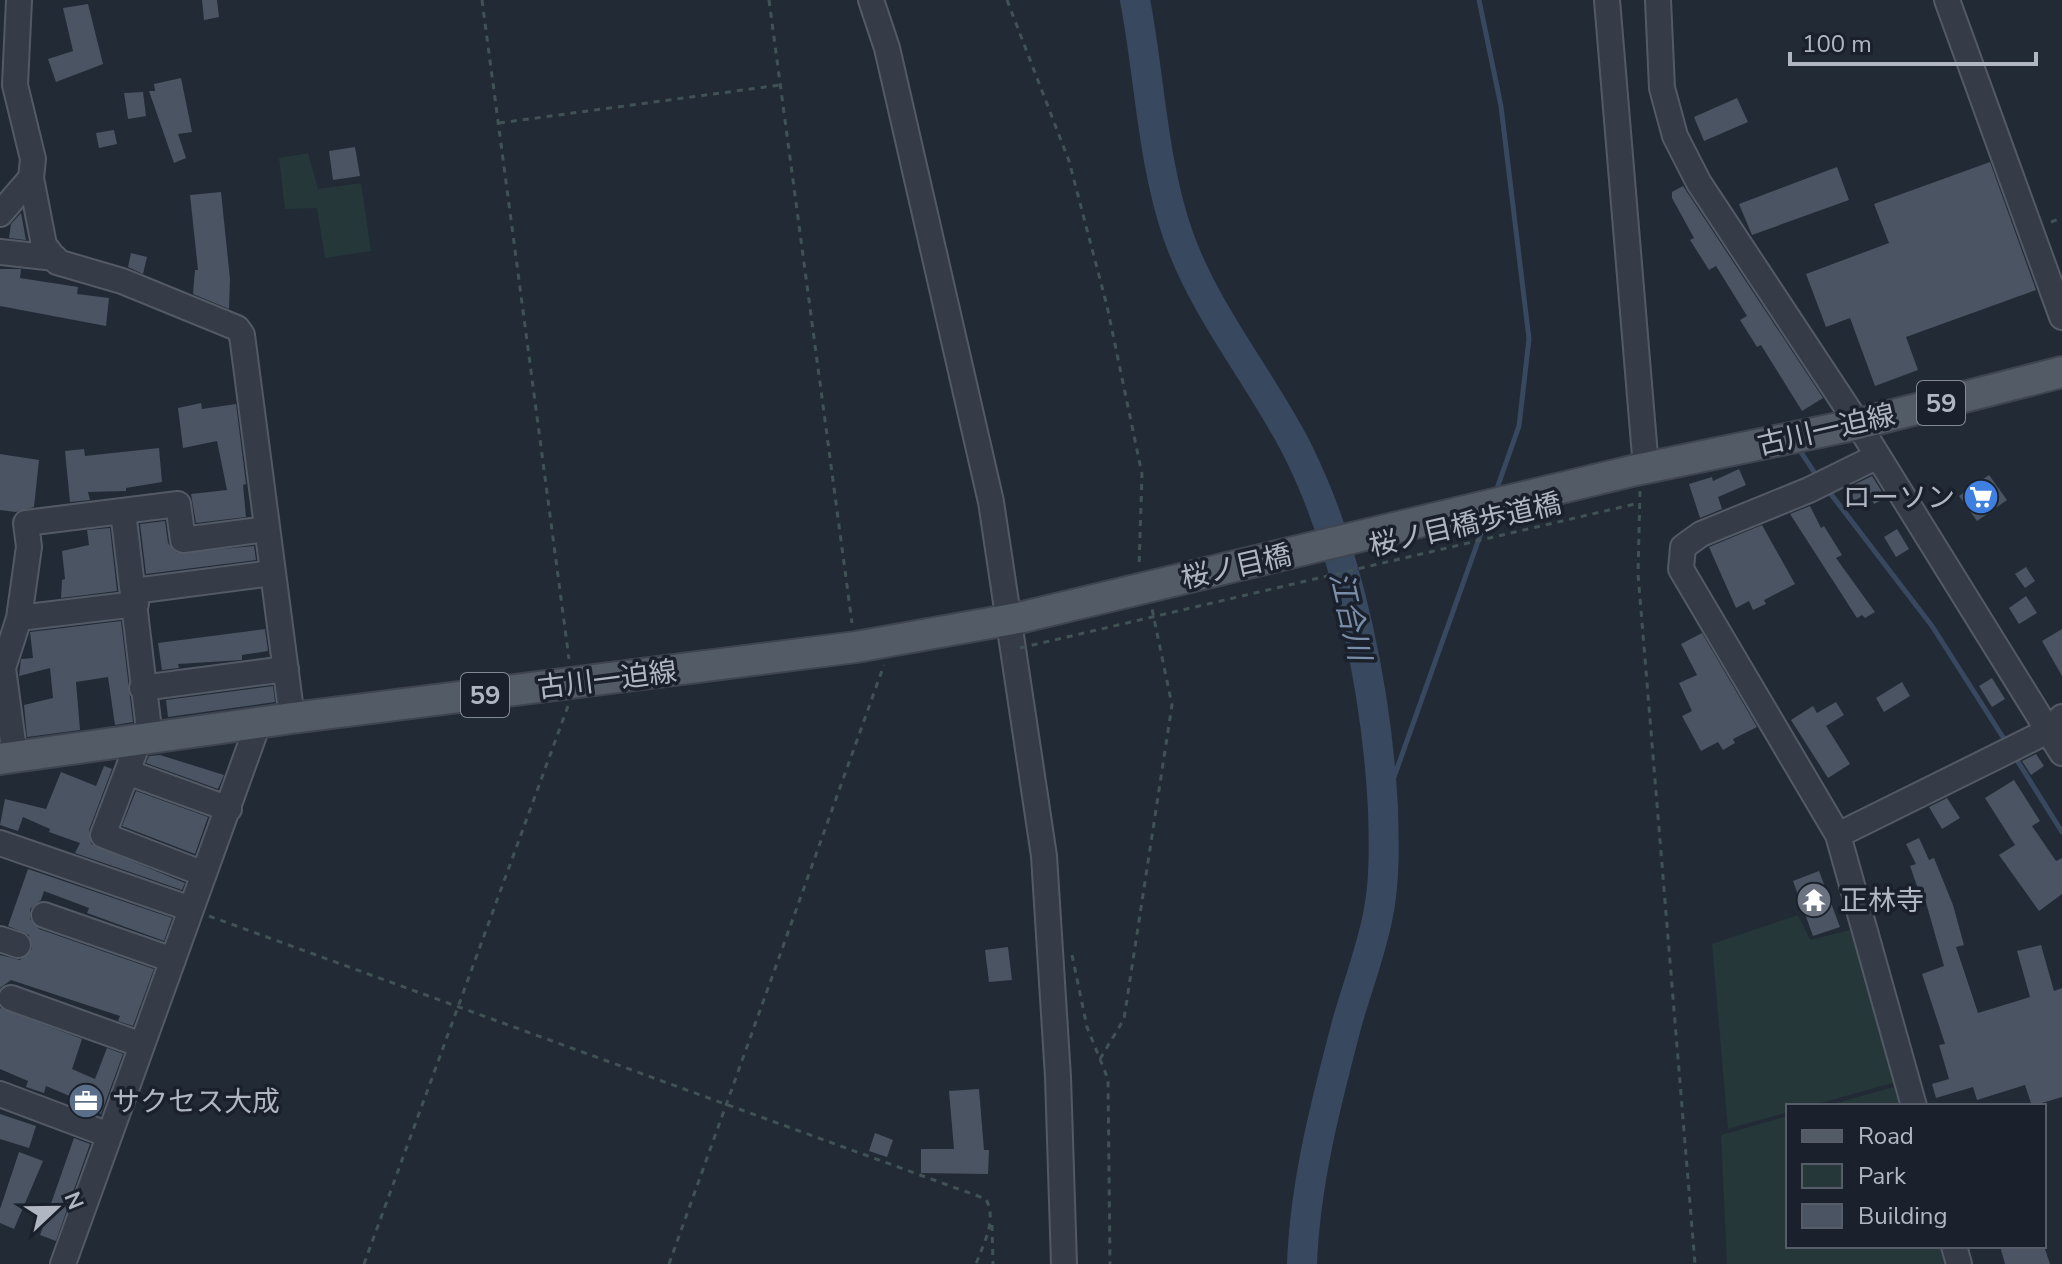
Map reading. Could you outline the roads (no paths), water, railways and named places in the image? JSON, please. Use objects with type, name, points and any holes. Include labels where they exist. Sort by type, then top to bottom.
[{"type":"main road","name":"古川一迫線","points":[[1641,469],[1858,424],[2062,372]]},
{"type":"main road","name":"桜ノ目橋","points":[[1015,618],[1641,469]]},
{"type":"main road","name":"古川一迫線","points":[[7,758],[292,718],[856,647],[1015,618]]},
{"type":"street","points":[[19,0],[15,85],[33,159],[31,178],[44,245],[55,258]]},
{"type":"street","points":[[871,0],[887,48],[1015,618],[1044,856],[1058,1077],[1064,1264]]},
{"type":"street","points":[[1607,0],[1641,469]]},
{"type":"street","points":[[1658,0],[1662,88],[1675,136],[1699,183],[2055,724],[2062,753]]},
{"type":"street","points":[[1947,0],[2062,317]]},
{"type":"street","points":[[0,214],[31,178]]},
{"type":"street","points":[[0,252],[55,258],[122,281],[237,328],[242,335],[292,718]]},
{"type":"street","points":[[1878,456],[1809,490],[1701,534],[1683,547],[1681,569],[1838,835],[1913,1104]]},
{"type":"street","points":[[7,758],[3,668],[19,618],[29,547],[26,523],[178,504],[183,540],[267,529]]},
{"type":"street","points":[[123,511],[135,598],[144,739],[127,772],[103,835],[204,874]]},
{"type":"street","points":[[19,618],[273,573]]},
{"type":"street","points":[[142,688],[286,669]]},
{"type":"street","points":[[63,1264],[258,724]]},
{"type":"street","points":[[1838,835],[2014,748],[2055,724]]},
{"type":"street","points":[[127,772],[229,809]]},
{"type":"street","points":[[0,843],[191,909]]},
{"type":"street","points":[[44,915],[173,960]]},
{"type":"street","points":[[4,996],[142,1045]]},
{"type":"street","points":[[0,1094],[109,1135]]},
{"type":"waterway","name":"江合川","points":[[1135,0],[1162,178],[1178,235],[1203,291],[1282,422],[1315,490],[1332,533],[1357,624],[1374,718],[1383,809],[1384,862],[1380,902],[1318,1143],[1307,1203],[1302,1264]]},
{"type":"waterway","points":[[1479,0],[1501,106],[1529,339],[1519,426],[1495,494]]},
{"type":"waterway","points":[[1797,446],[1818,478]]},
{"type":"waterway","points":[[1827,489],[1932,626],[2006,742]]},
{"type":"waterway","points":[[1383,808],[1486,519]]},
{"type":"waterway","points":[[2015,757],[2062,832]]},
{"type":"place","name":"ローソン","points":[[1981,497]]},
{"type":"place","name":"正林寺","points":[[1814,900]]},
{"type":"place","name":"サクセス大成","points":[[86,1101]]}]
